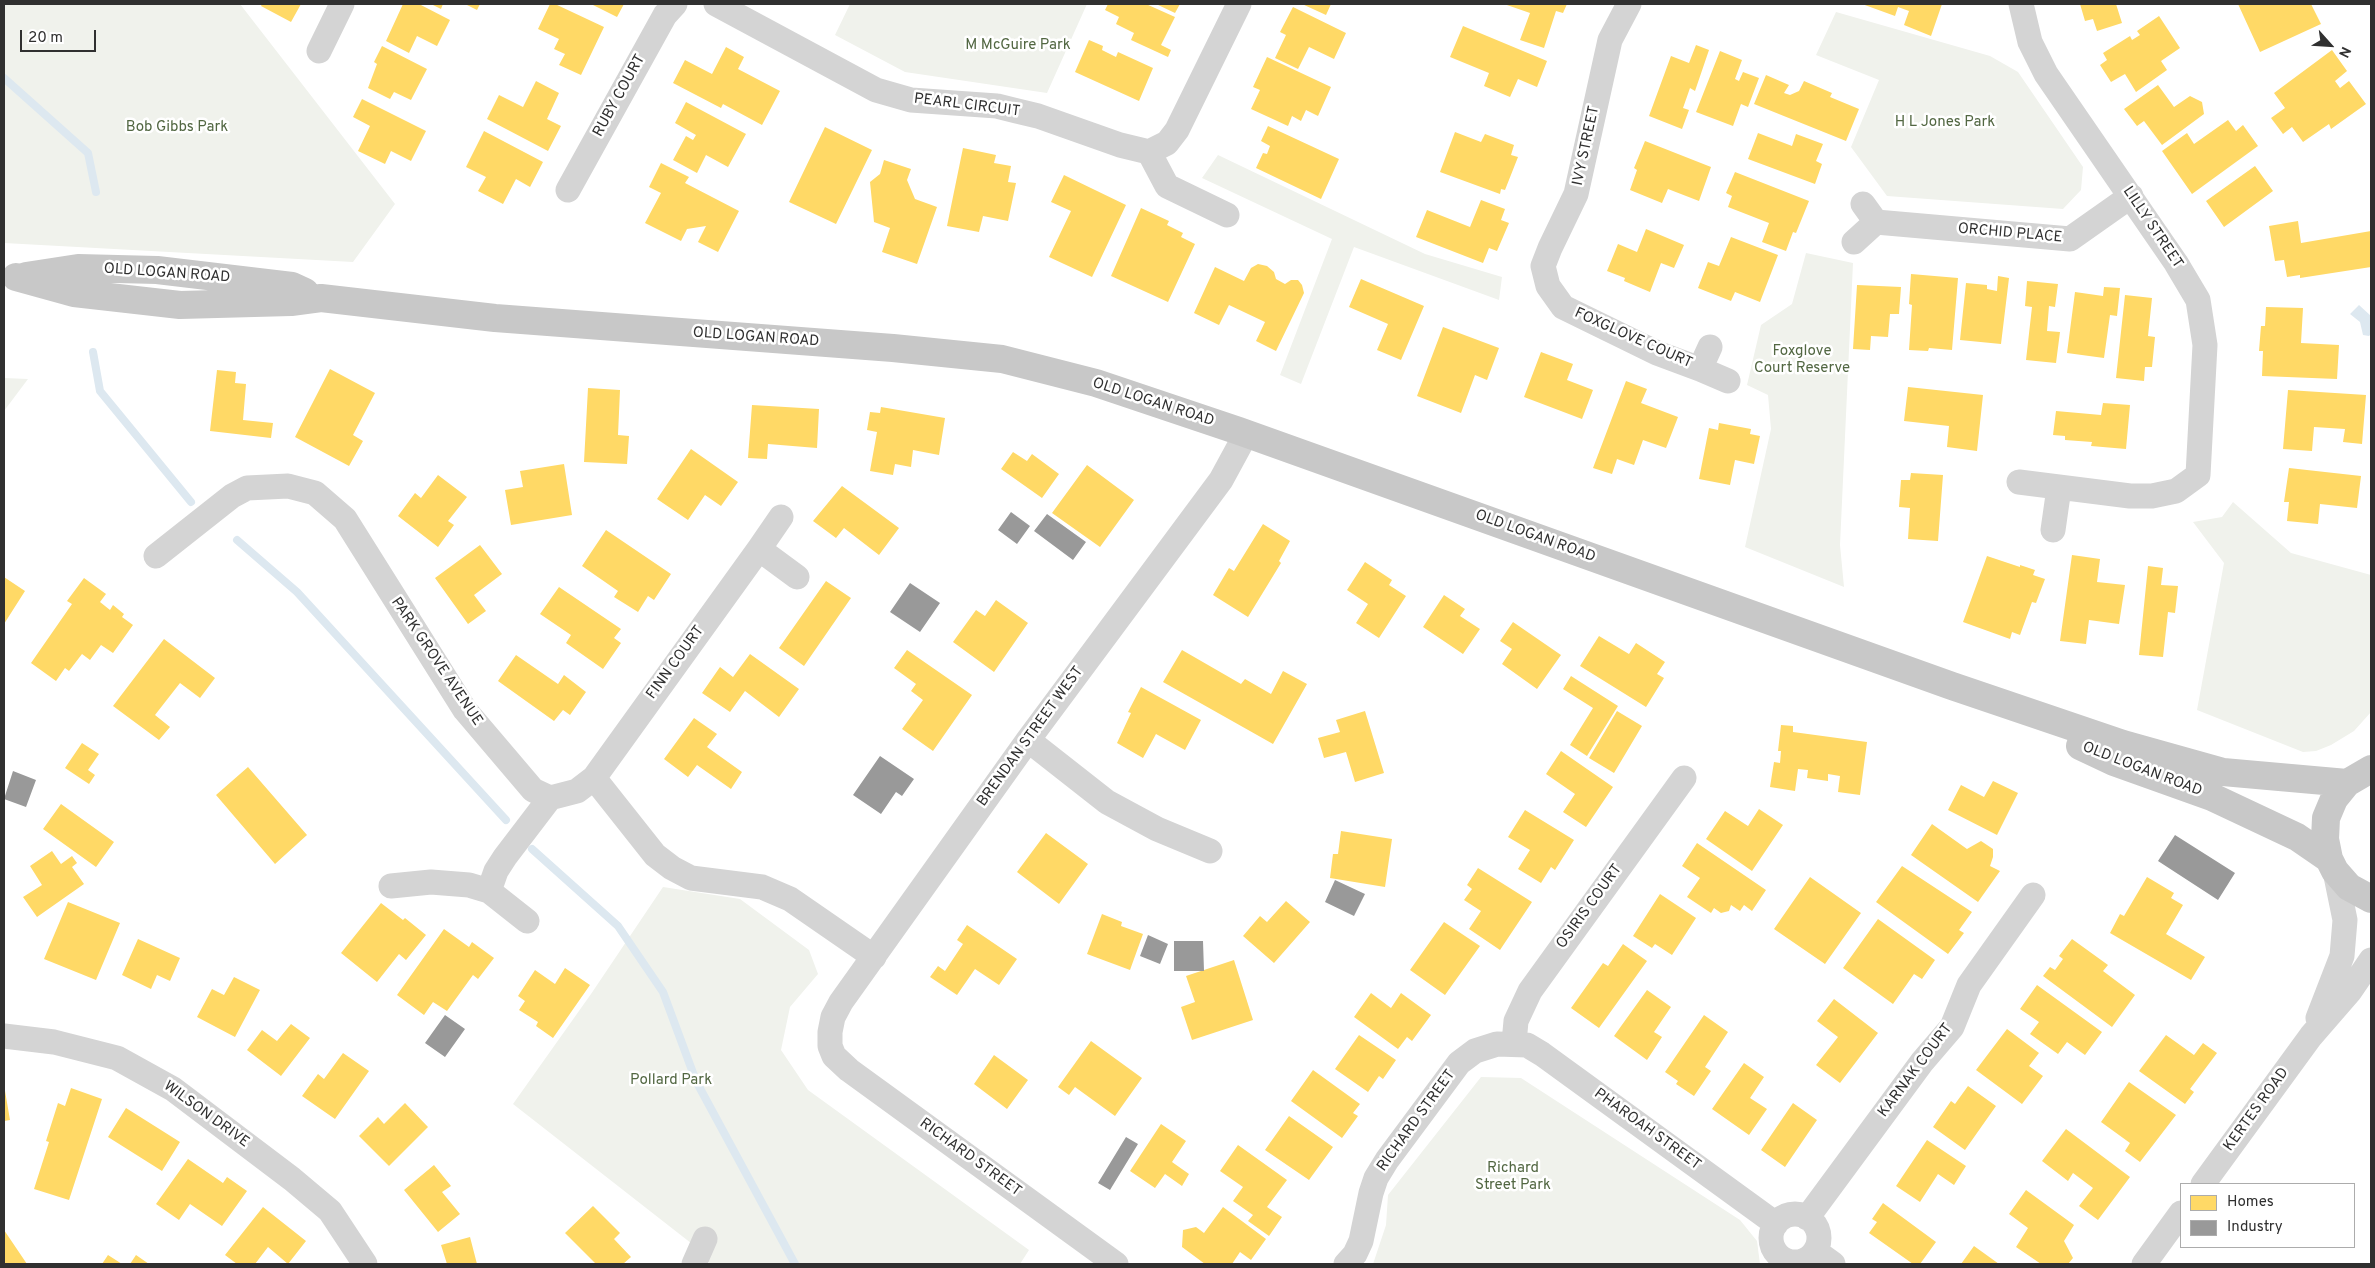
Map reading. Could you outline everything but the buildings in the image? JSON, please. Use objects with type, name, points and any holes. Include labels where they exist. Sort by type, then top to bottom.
[{"type":"main road","name":"OLD LOGAN ROAD","points":[[10,277],[74,293],[180,305],[290,302],[315,298],[495,318],[1002,358],[1096,383],[1246,434],[1952,686],[2123,744],[2223,772],[2347,783]]},
{"type":"main road","name":"OLD LOGAN ROAD","points":[[1952,686],[2114,762],[2212,797],[2297,837],[2332,865],[2350,887],[2371,899]]},
{"type":"main road","points":[[2332,865],[2324,839],[2326,818],[2334,799],[2347,783],[2359,774],[2371,769]]},
{"type":"street","points":[[319,50],[342,4]]},
{"type":"street","name":"RUBY COURT","points":[[568,190],[665,16],[675,4]]},
{"type":"street","name":"PEARL CIRCUIT","points":[[716,4],[876,90],[911,100],[997,106],[1038,116],[1120,145],[1149,152]]},
{"type":"street","points":[[1227,215],[1167,186],[1149,152],[1167,143],[1177,130],[1238,4]]},
{"type":"street","name":"IVY STREET","points":[[1548,286],[1544,266],[1550,248],[1576,194],[1610,40],[1629,4]]},
{"type":"street","name":"LILLY STREET","points":[[2021,4],[2030,42],[2046,74],[2131,196],[2198,300],[2205,345],[2198,475],[2176,490],[2152,496],[2130,496],[2059,488]]},
{"type":"street","name":"ORCHID PLACE","points":[[1854,242],[1870,213],[2070,239],[2131,196]]},
{"type":"street","name":"FOXGLOVE COURT","points":[[1548,286],[1562,307],[1657,353],[1705,358],[1728,381]]},
{"type":"street","name":"BRENDAN STREET WEST","points":[[830,1046],[833,1017],[841,1002],[1028,740],[1221,480],[1246,434]]},
{"type":"street","points":[[2019,482],[2059,488],[2053,530]]},
{"type":"street","name":"PARK GROVE AVENUE","points":[[156,556],[232,496],[247,488],[288,486],[315,493],[345,519],[465,710],[533,790],[550,798]]},
{"type":"street","name":"FINN COURT","points":[[594,778],[781,517]]},
{"type":"street","points":[[759,549],[797,577]]},
{"type":"street","points":[[1028,740],[1107,802],[1157,829],[1210,851]]},
{"type":"street","points":[[488,891],[500,864],[550,798],[577,791],[594,778],[655,855],[672,868],[691,878],[762,887],[790,899],[874,957]]},
{"type":"street","name":"OSIRIS COURT","points":[[1514,1043],[1516,1021],[1530,991],[1684,778]]},
{"type":"street","name":"KERTES ROAD","points":[[2311,1036],[2342,956],[2345,920],[2332,865]]},
{"type":"street","points":[[391,886],[432,882],[469,885],[488,891],[527,921]]},
{"type":"street","name":"KARNAK COURT","points":[[1807,1218],[1922,1062],[1952,1027],[1968,985],[2033,895]]},
{"type":"street","name":"KERTES ROAD","points":[[2203,1183],[2311,1036],[2350,991],[2371,960]]},
{"type":"street","name":"WILSON DRIVE","points":[[4,1036],[54,1042],[117,1058],[173,1089],[292,1179],[330,1211],[365,1264]]},
{"type":"street","name":"PHAROAH STREET","points":[[1514,1043],[1527,1045],[1542,1054],[1776,1224]]},
{"type":"street","name":"RICHARD STREET","points":[[1346,1264],[1355,1254],[1361,1241],[1376,1178],[1453,1070],[1475,1051],[1497,1044],[1514,1043]]},
{"type":"street","name":"RICHARD STREET","points":[[830,1046],[834,1056],[849,1070],[1116,1264]]},
{"type":"street","points":[[1790,1214],[1807,1218],[1812,1222],[1818,1233],[1824,1258],[1799,1262],[1777,1260],[1771,1237],[1776,1224],[1790,1214]]},
{"type":"street","points":[[2144,1264],[2180,1214]]},
{"type":"street","points":[[694,1264],[705,1239]]},
{"type":"green space","name":"Bob Gibbs Park","points":[[4,4],[240,4],[395,204],[353,262],[4,243]]},
{"type":"green space","name":"M McGuire Park","points":[[850,4],[1087,4],[1047,93],[905,72],[835,35]]},
{"type":"green space","name":"H L Jones Park","points":[[1836,12],[1990,56],[2018,72],[2083,167],[2081,190],[2063,209],[1887,196],[1851,147],[1879,80],[1816,55]]},
{"type":"green space","points":[[1218,155],[1425,254],[1502,277],[1499,300],[1354,247],[1301,384],[1280,375],[1332,239],[1202,178]]},
{"type":"green space","name":"Foxglove Court Reserve","points":[[1806,253],[1853,263],[1840,545],[1844,587],[1745,547],[1771,429],[1768,395],[1747,385],[1761,325],[1792,304]]},
{"type":"green space","points":[[4,378],[28,379],[4,411]]},
{"type":"green space","points":[[2233,502],[2291,553],[2371,575],[2371,712],[2354,731],[2331,745],[2316,751],[2303,752],[2197,710],[2224,563],[2193,522],[2222,517]]},
{"type":"green space","name":"Pollard Park","points":[[663,887],[740,899],[809,950],[818,974],[790,1007],[781,1050],[808,1090],[1029,1250],[1020,1264],[710,1264],[696,1247],[513,1104],[591,994]]},
{"type":"green space","name":"Richard Street Park","points":[[1481,1077],[1521,1078],[1740,1220],[1757,1241],[1760,1264],[1373,1264],[1386,1225],[1388,1195]]},
{"type":"shaded area","points":[[2359,305],[2371,316],[2371,334],[2369,336],[2363,335],[2360,322],[2350,314]]},
{"type":"waterway","points":[[4,78],[88,153],[96,192]]},
{"type":"waterway","points":[[93,352],[100,391],[191,502]]},
{"type":"waterway","points":[[237,540],[297,592],[506,820]]},
{"type":"waterway","points":[[532,849],[618,926],[663,992],[696,1081],[795,1264]]}]
